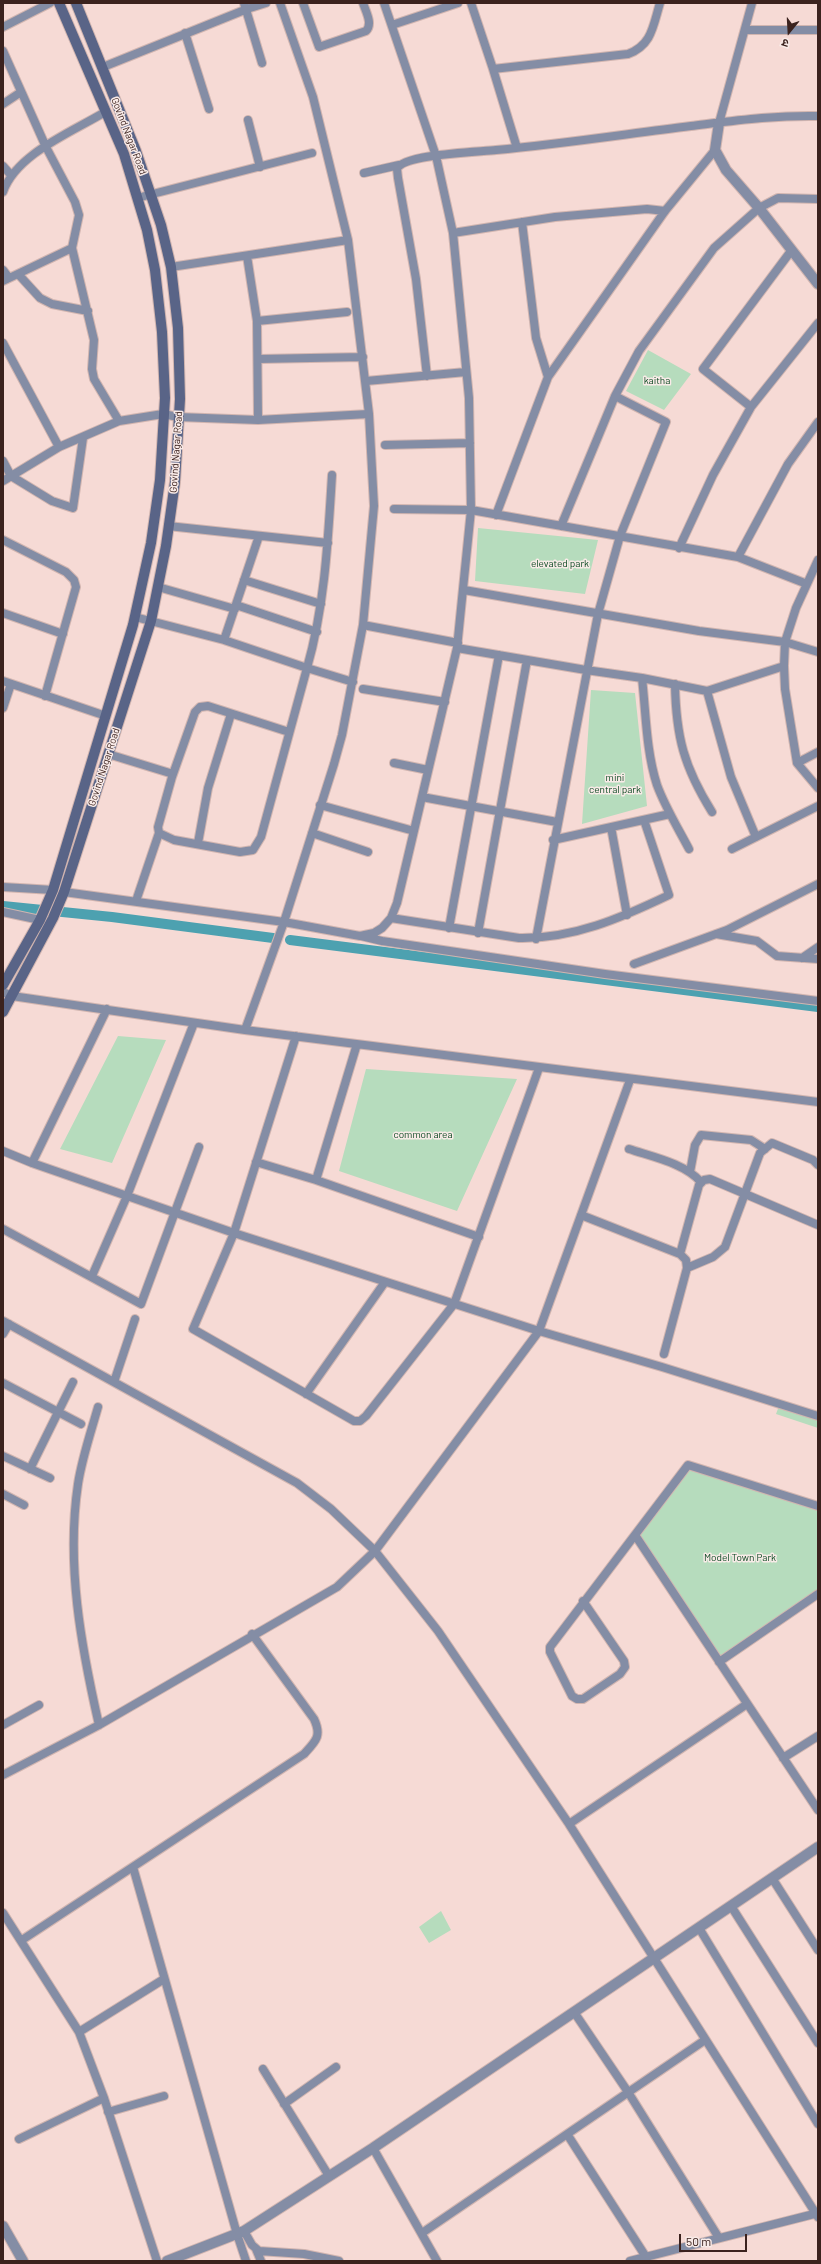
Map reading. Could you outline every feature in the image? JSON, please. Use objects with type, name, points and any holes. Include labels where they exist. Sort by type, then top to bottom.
[{"type":"main road","name":"Govind Nagar Road","points":[[3,985],[41,918],[48,902],[135,617],[154,526],[160,480],[165,398],[163,347],[155,270],[147,230],[124,154],[59,3]]},
{"type":"main road","name":"Govind Nagar Road","points":[[3,1012],[7,994],[53,918],[64,892],[151,621],[166,546],[174,482],[180,399],[178,328],[171,267],[162,225],[151,194],[103,68],[76,3]]},
{"type":"street","points":[[3,27],[50,3]]},
{"type":"street","points":[[103,68],[246,6],[266,3]]},
{"type":"street","points":[[245,1030],[284,922],[342,735],[353,682],[362,625],[374,506],[366,381],[348,240],[313,97],[280,3]]},
{"type":"street","points":[[303,3],[318,47],[366,31],[369,28],[370,23],[364,3]]},
{"type":"street","points":[[360,936],[374,933],[391,918],[397,903],[458,645],[471,510],[470,443],[466,372],[453,233],[436,156],[384,3]]},
{"type":"street","points":[[392,25],[458,3]]},
{"type":"street","points":[[471,3],[493,69],[516,148]]},
{"type":"street","points":[[493,69],[628,54],[639,50],[646,44],[660,3]]},
{"type":"street","points":[[496,514],[548,377],[665,211],[715,150],[719,123],[752,3]]},
{"type":"street","points":[[246,6],[262,63]]},
{"type":"street","points":[[745,30],[818,30]]},
{"type":"street","points":[[185,33],[209,109]]},
{"type":"street","points":[[3,51],[6,67],[20,92],[46,147],[68,186],[79,215],[72,248],[94,340],[92,369],[94,379],[119,421]]},
{"type":"street","points":[[3,104],[20,92]]},
{"type":"street","points":[[3,192],[11,175],[24,160],[106,112]]},
{"type":"street","points":[[364,173],[399,165],[403,162],[436,156],[516,148],[719,123],[798,116],[818,116]]},
{"type":"street","points":[[248,120],[260,167]]},
{"type":"street","points":[[715,150],[726,170],[759,208],[818,284]]},
{"type":"street","points":[[137,198],[312,154]]},
{"type":"street","points":[[399,165],[398,178],[416,279],[427,376]]},
{"type":"street","points":[[3,166],[11,175]]},
{"type":"street","points":[[561,526],[615,396],[639,351],[714,248],[759,208],[778,198],[818,199]]},
{"type":"street","points":[[453,233],[555,217],[648,209],[665,211]]},
{"type":"street","points":[[522,222],[536,338],[548,377]]},
{"type":"street","points":[[171,267],[348,240]]},
{"type":"street","points":[[3,270],[6,280],[72,248]]},
{"type":"street","points":[[751,407],[703,369],[791,251]]},
{"type":"street","points":[[247,256],[257,321],[258,420]]},
{"type":"street","points":[[19,275],[40,298],[59,306],[88,311]]},
{"type":"street","points":[[257,321],[347,312]]},
{"type":"street","points":[[679,548],[713,475],[751,407],[818,324]]},
{"type":"street","points":[[3,343],[59,447]]},
{"type":"street","points":[[258,359],[363,357]]},
{"type":"street","points":[[366,381],[466,372]]},
{"type":"street","points":[[536,939],[553,840],[598,614],[620,536],[666,422],[615,396]]},
{"type":"street","points":[[3,481],[59,447],[83,438],[119,421],[163,414],[178,417],[258,420],[369,414]]},
{"type":"street","points":[[738,557],[788,464],[818,422]]},
{"type":"street","points":[[3,462],[11,476],[52,501],[73,508],[83,438]]},
{"type":"street","points":[[385,445],[470,443]]},
{"type":"street","points":[[159,833],[174,840],[198,843],[240,852],[253,850],[258,844],[317,632],[328,543],[332,475]]},
{"type":"street","points":[[394,509],[471,510],[620,536],[679,548],[738,557],[807,584]]},
{"type":"street","points":[[168,526],[328,543]]},
{"type":"street","points":[[224,640],[259,536]]},
{"type":"street","points":[[3,540],[66,572],[74,580],[76,587],[45,696]]},
{"type":"street","points":[[818,560],[796,608],[784,642],[785,689],[797,763],[818,788]]},
{"type":"street","points":[[244,580],[321,604]]},
{"type":"street","points":[[158,587],[235,607],[317,632]]},
{"type":"street","points":[[464,590],[598,614],[784,642],[818,652]]},
{"type":"street","points":[[3,613],[63,634]]},
{"type":"street","points":[[135,617],[224,640],[353,682]]},
{"type":"street","points":[[362,625],[500,655],[642,678],[707,691],[784,666]]},
{"type":"street","points":[[449,928],[500,655]]},
{"type":"street","points":[[478,932],[527,660]]},
{"type":"street","points":[[642,678],[651,761],[657,784],[670,814],[689,848]]},
{"type":"street","points":[[3,708],[7,683],[106,716]]},
{"type":"street","points":[[675,684],[680,742],[692,777],[712,812]]},
{"type":"street","points":[[363,690],[445,702]]},
{"type":"street","points":[[707,691],[731,777],[756,837]]},
{"type":"street","points":[[136,901],[159,833],[158,827],[161,814],[173,774],[195,712],[200,706],[208,706],[289,732]]},
{"type":"street","points":[[198,843],[208,788],[231,714]]},
{"type":"street","points":[[797,763],[818,752]]},
{"type":"street","points":[[108,754],[173,774]]},
{"type":"street","points":[[394,763],[428,770]]},
{"type":"street","points":[[422,797],[557,822]]},
{"type":"street","points":[[320,805],[414,831]]},
{"type":"street","points":[[732,849],[818,806]]},
{"type":"street","points":[[553,840],[670,814]]},
{"type":"street","points":[[391,918],[449,928],[536,939],[604,925],[669,895],[644,820]]},
{"type":"street","points":[[611,827],[627,915]]},
{"type":"street","points":[[312,833],[368,852]]},
{"type":"street","points":[[634,964],[715,934],[818,884]]},
{"type":"street","points":[[3,887],[52,890]]},
{"type":"street","points":[[64,892],[284,922],[382,941],[567,969],[818,1001]]},
{"type":"street","points":[[3,912],[41,918]]},
{"type":"street","points":[[715,934],[757,941],[776,956],[818,959]]},
{"type":"street","points":[[802,958],[818,947]]},
{"type":"street","points":[[7,994],[245,1030],[630,1080],[818,1102]]},
{"type":"street","points":[[32,1163],[107,1009]]},
{"type":"street","points":[[92,1276],[127,1196],[194,1023]]},
{"type":"street","points":[[296,1036],[234,1233],[193,1329],[354,1421],[360,1421],[366,1416],[454,1304],[539,1068]]},
{"type":"street","points":[[316,1180],[357,1044]]},
{"type":"street","points":[[3,1775],[98,1724],[337,1586],[375,1551],[539,1331],[630,1080]]},
{"type":"street","points":[[690,1172],[695,1146],[701,1135],[751,1140],[765,1149]]},
{"type":"street","points":[[686,1268],[713,1257],[725,1247],[760,1153],[772,1143],[813,1160],[818,1165]]},
{"type":"street","points":[[3,1229],[92,1276],[141,1304],[176,1214],[199,1147]]},
{"type":"street","points":[[629,1149],[690,1172],[701,1182]]},
{"type":"street","points":[[3,1151],[32,1163],[234,1233],[539,1331],[662,1367],[818,1416]]},
{"type":"street","points":[[256,1162],[316,1180],[478,1237]]},
{"type":"street","points":[[701,1182],[710,1179],[818,1225]]},
{"type":"street","points":[[680,1254],[701,1182]]},
{"type":"street","points":[[581,1215],[680,1254],[686,1260],[686,1268],[664,1354]]},
{"type":"street","points":[[306,1394],[385,1282]]},
{"type":"street","points":[[114,1382],[135,1318]]},
{"type":"street","points":[[3,1334],[6,1322],[297,1484],[331,1509],[375,1551],[438,1631],[569,1824],[653,1959],[817,2215],[630,2261]]},
{"type":"street","points":[[30,1469],[74,1382]]},
{"type":"street","points":[[3,1383],[81,1424]]},
{"type":"street","points":[[98,1407],[78,1483],[73,1547],[83,1654],[98,1724]]},
{"type":"street","points":[[3,1456],[50,1478]]},
{"type":"street","points":[[583,1601],[624,1661],[625,1667],[620,1674],[583,1699],[577,1699],[572,1696],[550,1652],[550,1647],[583,1601],[688,1465],[818,1506]]},
{"type":"street","points":[[3,1494],[24,1505]]},
{"type":"street","points":[[635,1535],[818,1810]]},
{"type":"street","points":[[719,1662],[818,1594]]},
{"type":"street","points":[[22,1940],[304,1754],[318,1737],[318,1728],[314,1719],[252,1634]]},
{"type":"street","points":[[569,1824],[747,1704]]},
{"type":"street","points":[[3,1725],[39,1705]]},
{"type":"street","points":[[783,1758],[818,1736]]},
{"type":"street","points":[[167,2261],[240,2233],[373,2148],[818,1847]]},
{"type":"street","points":[[133,1867],[164,1979],[240,2233],[246,2261]]},
{"type":"street","points":[[772,1878],[818,1950]]},
{"type":"street","points":[[731,1906],[818,2043]]},
{"type":"street","points":[[3,1913],[22,1940],[79,2032],[104,2098],[157,2261]]},
{"type":"street","points":[[699,1928],[818,2124]]},
{"type":"street","points":[[79,2032],[164,1979]]},
{"type":"street","points":[[574,2012],[628,2092],[719,2238]]},
{"type":"street","points":[[422,2233],[705,2040]]},
{"type":"street","points":[[284,2104],[336,2067]]},
{"type":"street","points":[[263,2069],[329,2176]]},
{"type":"street","points":[[108,2112],[164,2096]]},
{"type":"street","points":[[19,2139],[104,2098]]},
{"type":"street","points":[[567,2134],[646,2257]]},
{"type":"street","points":[[373,2148],[437,2261]]},
{"type":"street","points":[[3,2226],[23,2261]]},
{"type":"street","points":[[240,2233],[256,2249],[263,2252],[283,2251],[339,2261]]},
{"type":"street","points":[[256,2249],[261,2261]]},
{"type":"green space","name":"kaitha","points":[[648,350],[691,374],[664,410],[626,391]]},
{"type":"green space","name":"elevated park","points":[[478,528],[598,540],[585,594],[475,581]]},
{"type":"green space","name":"mini central park","points":[[591,690],[635,693],[647,806],[582,824]]},
{"type":"green space","points":[[118,1036],[166,1040],[112,1163],[60,1149]]},
{"type":"green space","name":"common area","points":[[366,1069],[517,1079],[457,1211],[339,1171]]},
{"type":"green space","points":[[779,1406],[818,1418],[818,1428],[776,1414]]},
{"type":"green space","name":"Model Town Park","points":[[688,1465],[818,1506],[818,1592],[719,1662],[635,1535]]},
{"type":"green space","points":[[441,1911],[451,1930],[429,1943],[419,1927]]},
{"type":"waterway","points":[[3,906],[112,917],[273,938]]},
{"type":"waterway","points":[[290,940],[818,1007]]}]
